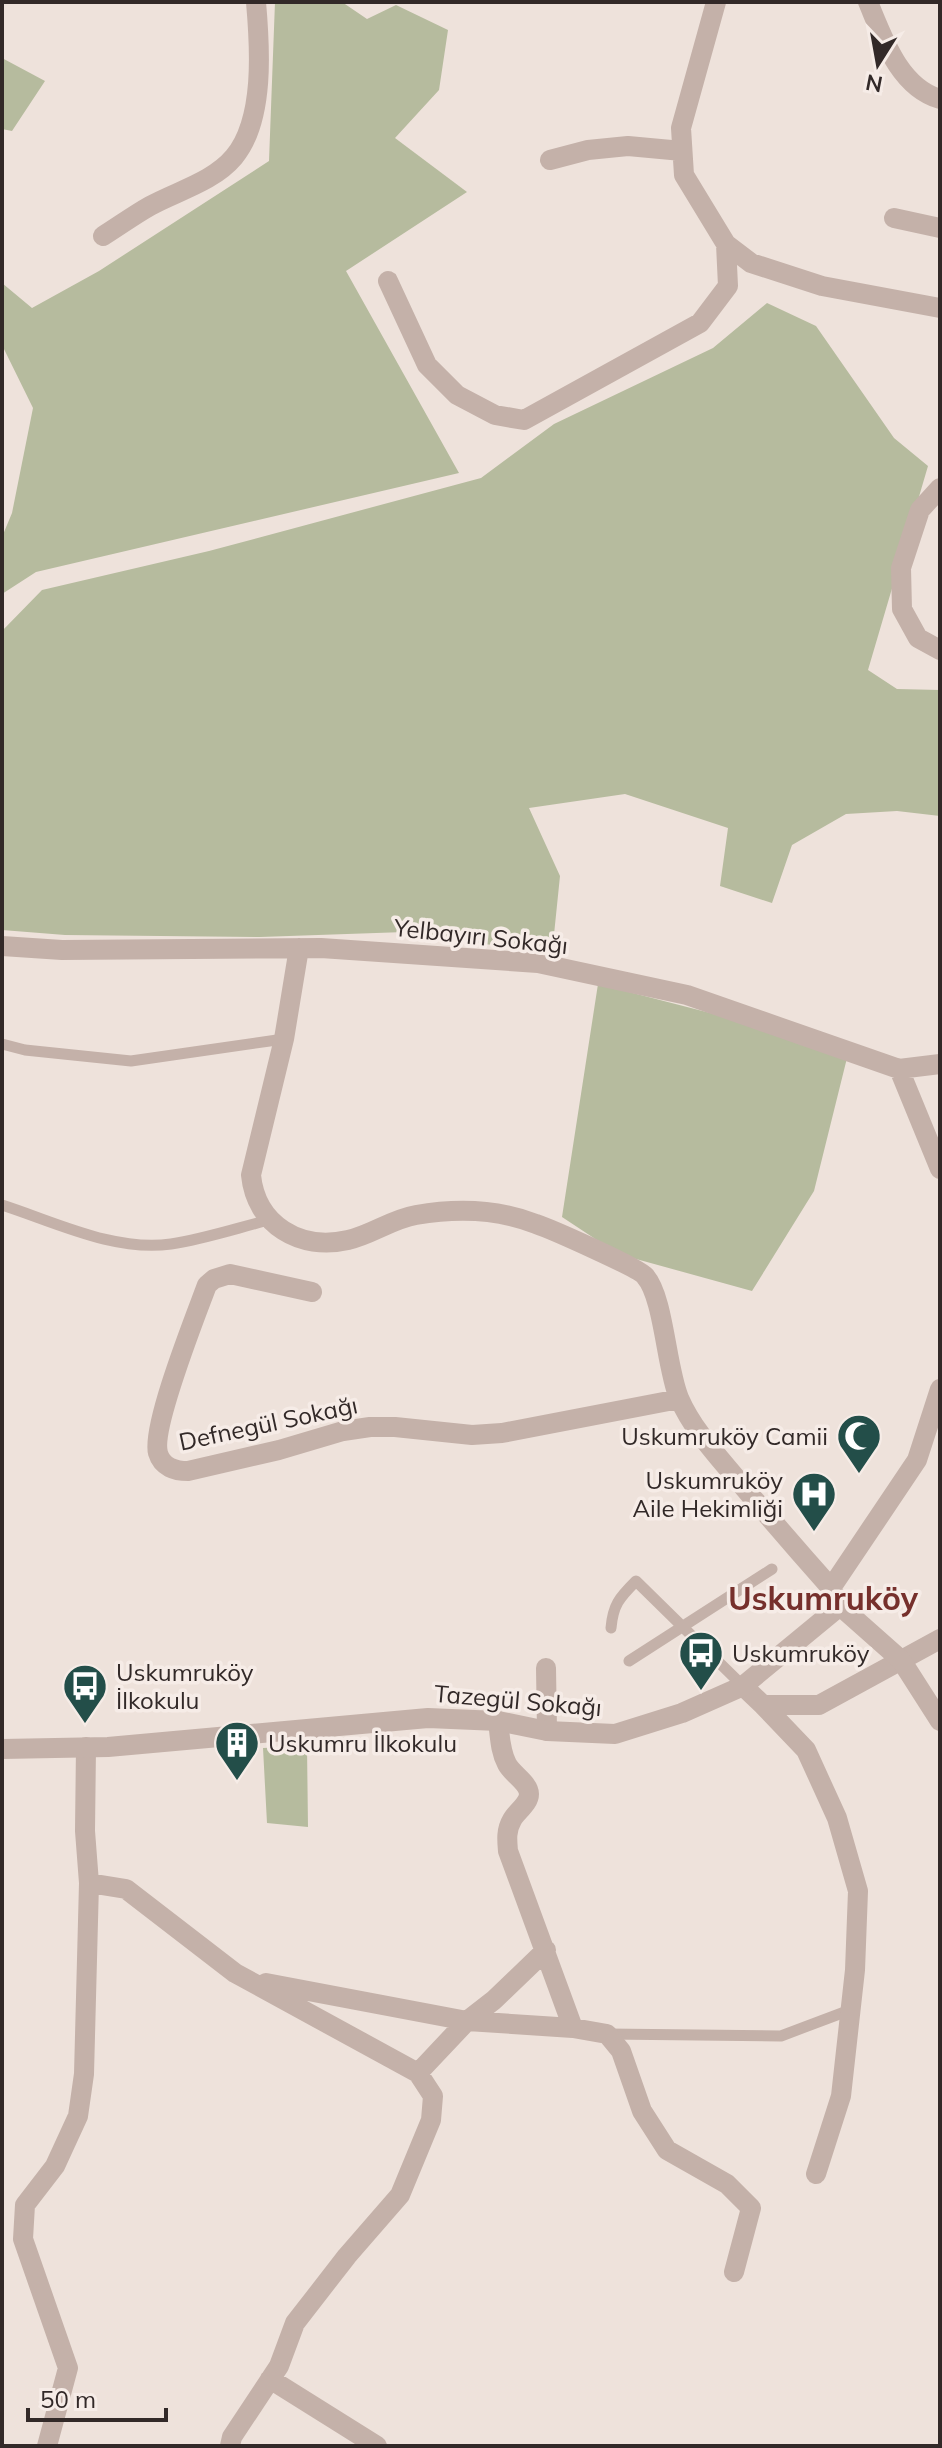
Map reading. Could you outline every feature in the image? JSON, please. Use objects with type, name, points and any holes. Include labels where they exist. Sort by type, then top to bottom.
[{"type":"street","points":[[103,236],[149,206],[201,182],[232,159],[248,138],[258,66],[256,2]]},
{"type":"street","points":[[716,2],[681,128],[684,175],[726,244],[751,263],[822,286],[940,308]]},
{"type":"street","points":[[868,2],[887,48],[906,76],[932,97],[940,99]]},
{"type":"street","points":[[550,160],[588,150],[628,146],[682,151]]},
{"type":"street","points":[[894,218],[940,228]]},
{"type":"street","points":[[388,281],[427,365],[457,395],[495,415],[524,420],[700,323],[728,286],[726,244]]},
{"type":"street","points":[[940,488],[920,510],[901,568],[902,609],[918,638],[940,650]]},
{"type":"street","name":"Yelbayırı Sokağı","points":[[2,946],[62,950],[299,948],[553,966],[687,995],[899,1069],[940,1064]]},
{"type":"street","points":[[299,948],[284,1039],[251,1175],[255,1199],[269,1220],[302,1239],[329,1242],[351,1240],[412,1215],[485,1212],[536,1224],[644,1274],[655,1292],[668,1362],[679,1399],[706,1442],[836,1597],[901,1660],[940,1721]]},
{"type":"street","points":[[899,1069],[940,1169]]},
{"type":"street","name":"Defnegül Sokağı","points":[[312,1292],[230,1274],[222,1275],[207,1285],[165,1405],[157,1449],[164,1464],[177,1471],[188,1471],[279,1450],[343,1431],[370,1427],[472,1435],[502,1433],[679,1399]]},
{"type":"street","name":"Tazegül Sokağı","points":[[2,1749],[86,1747],[428,1718],[498,1721],[547,1731],[615,1734],[682,1713],[743,1686],[836,1597],[917,1460],[940,1389]]},
{"type":"street","points":[[763,1705],[819,1705],[940,1639]]},
{"type":"street","points":[[546,1668],[547,1731]]},
{"type":"street","points":[[743,1686],[806,1750],[837,1818],[858,1891],[841,2096],[816,2174]]},
{"type":"street","points":[[498,1721],[501,1750],[508,1767],[527,1787],[529,1794],[510,1822],[508,1851],[573,2028]]},
{"type":"street","points":[[47,2446],[68,2368],[23,2239],[25,2205],[55,2166],[78,2116],[84,2074],[89,1883],[85,1831],[86,1747]]},
{"type":"street","points":[[89,1883],[126,1889],[235,1973],[418,2073],[433,2096],[431,2120],[400,2195],[295,2323],[279,2366],[232,2437],[230,2446]]},
{"type":"street","points":[[418,2073],[467,2021],[494,2000],[546,1950]]},
{"type":"street","points":[[246,1979],[467,2021],[573,2028],[607,2034],[621,2051],[642,2111],[667,2150],[727,2184],[751,2208],[734,2272]]},
{"type":"street","points":[[270,2379],[377,2446]]},
{"type":"lane","points":[[2,1044],[25,1050],[131,1061],[284,1039]]},
{"type":"lane","points":[[2,1205],[107,1239],[138,1244],[171,1244],[269,1220]]},
{"type":"lane","points":[[629,1661],[772,1569]]},
{"type":"lane","points":[[611,1628],[613,1609],[636,1581],[743,1686]]},
{"type":"lane","points":[[607,2034],[781,2036],[850,2010]]},
{"type":"green space","points":[[275,2],[342,2],[367,19],[396,5],[448,30],[439,90],[395,138],[467,192],[346,271],[459,473],[36,572],[2,594],[2,537],[12,513],[33,408],[2,345],[2,283],[32,308],[99,271],[269,161]]},
{"type":"green space","points":[[2,58],[45,81],[12,131],[2,129]]},
{"type":"green space","points":[[767,303],[816,326],[894,438],[928,466],[868,670],[897,689],[940,690],[940,816],[897,811],[846,814],[792,845],[772,903],[720,886],[728,828],[625,794],[529,808],[560,876],[552,954],[405,932],[260,937],[65,935],[2,930],[2,631],[42,590],[209,551],[481,478],[554,424],[713,348]]},
{"type":"green space","points":[[598,984],[718,1015],[847,1058],[814,1191],[752,1291],[618,1254],[562,1217]]},
{"type":"green space","points":[[307,1746],[308,1827],[267,1823],[263,1748]]},
{"type":"place","name":"Uskumruköy Camii","points":[[859,1475]]},
{"type":"place","name":"Uskumruköy Aile Hekimliği","points":[[814,1533]]},
{"type":"place","name":"Uskumruköy","points":[[701,1692]]},
{"type":"place","name":"Uskumruköy İlkokulu","points":[[85,1725]]},
{"type":"place","name":"Uskumru İlkokulu","points":[[237,1782]]},
{"type":"district","name":"Uskumruköy","points":[[823,1598]]}]
